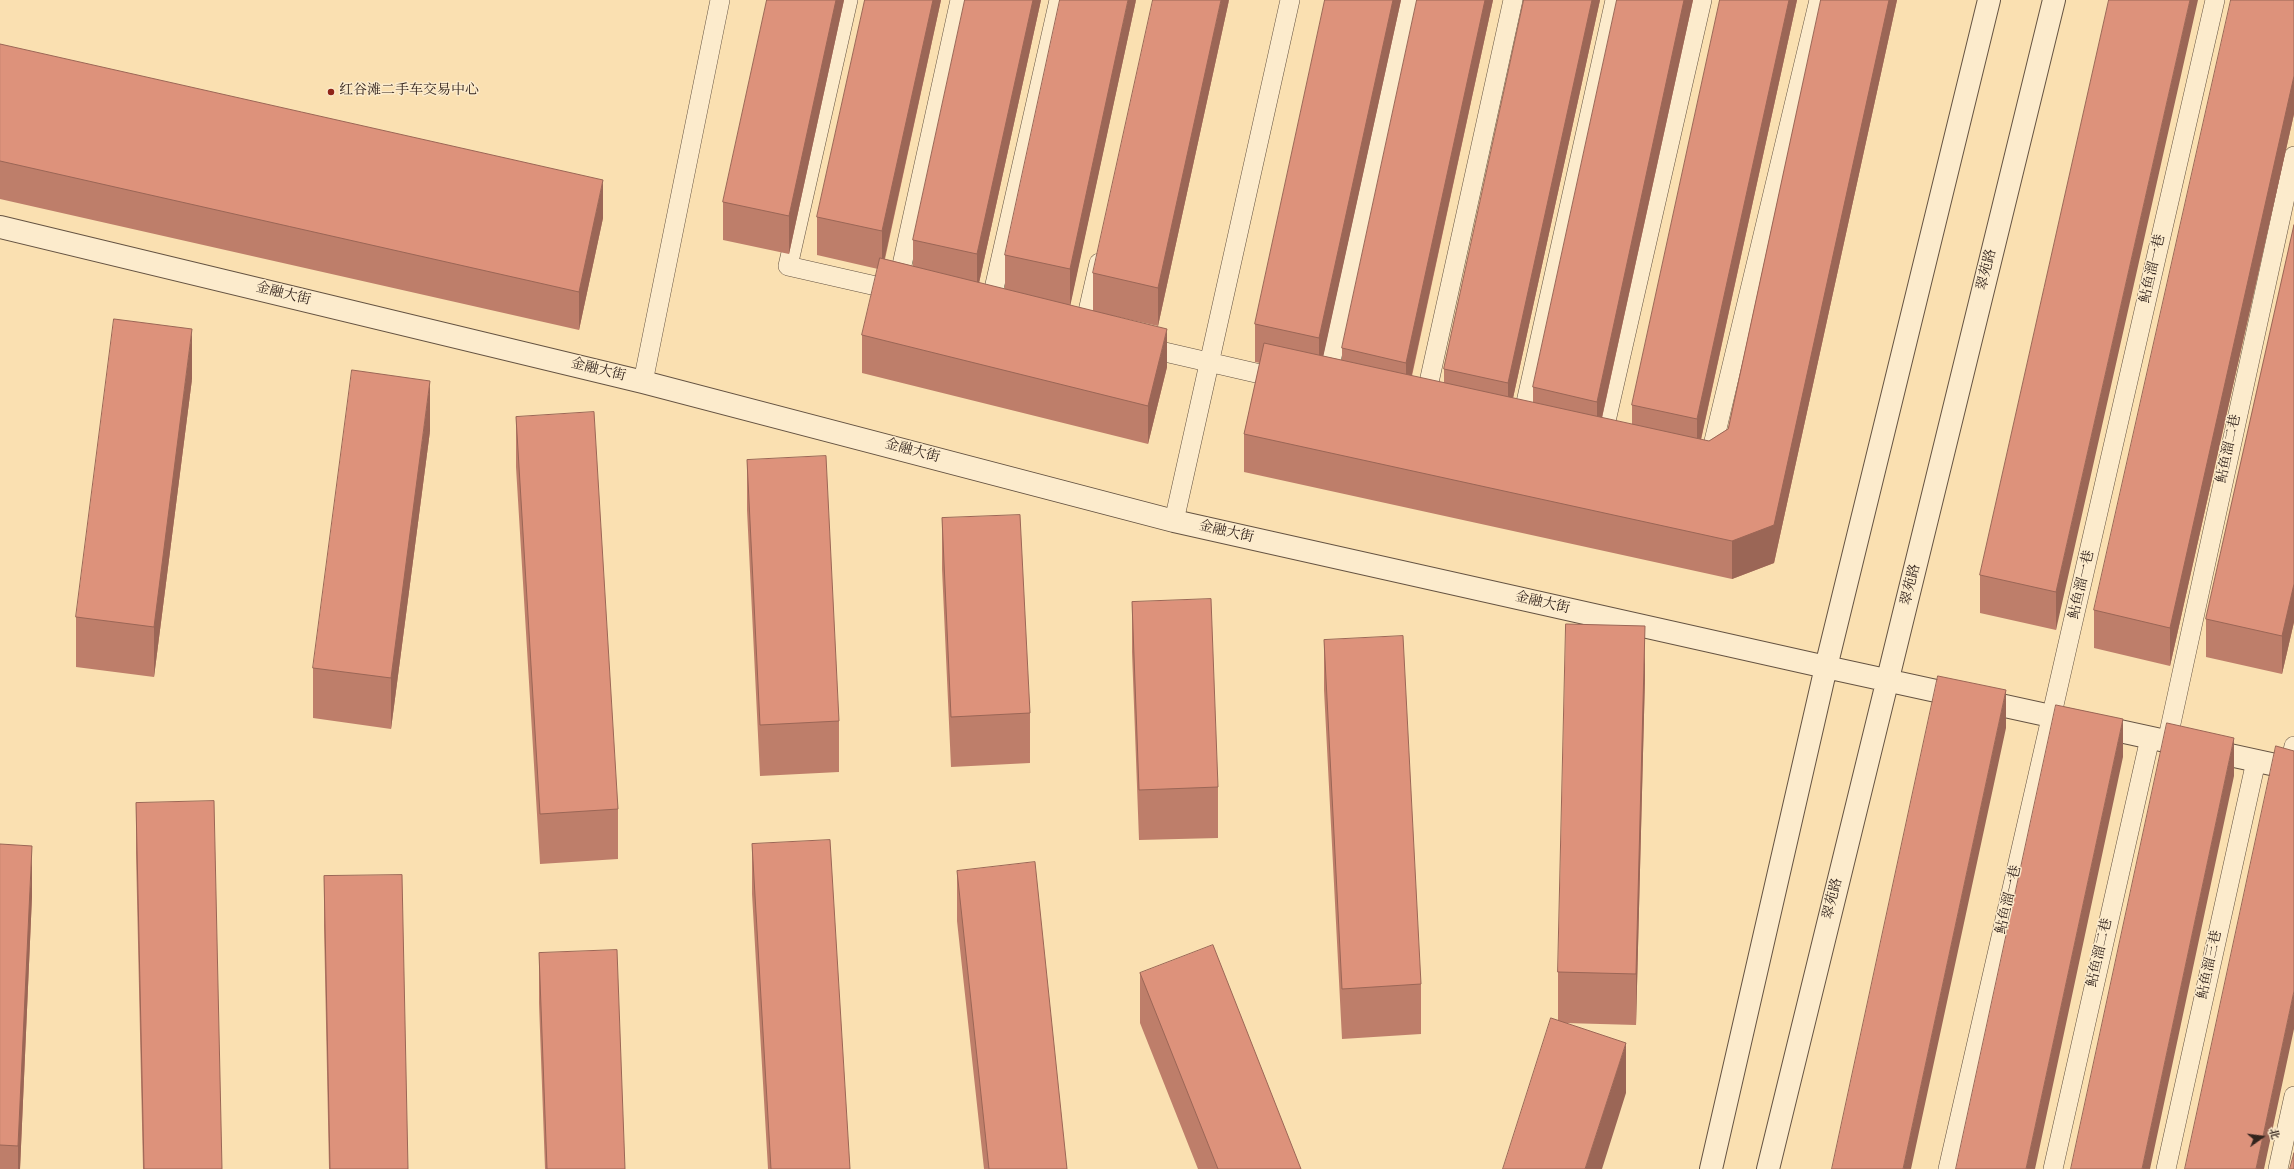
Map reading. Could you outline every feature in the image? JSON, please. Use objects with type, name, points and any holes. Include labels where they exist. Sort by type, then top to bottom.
[{"type":"street","points":[[1711,1169],[1826,667],[1989,0]]},
{"type":"street","name":"翠苑路","points":[[1768,1169],[2054,0]]},
{"type":"street","name":"金融大街","points":[[0,227],[643,382],[1174,521],[1826,667],[2292,769]]},
{"type":"lane","points":[[643,382],[720,0]]},
{"type":"lane","points":[[848,0],[788,266],[904,293],[960,0]]},
{"type":"lane","points":[[989,312],[1059,0]]},
{"type":"lane","points":[[1174,521],[1290,0]]},
{"type":"lane","points":[[1127,343],[1319,387],[1410,0]]},
{"type":"lane","points":[[1422,411],[1513,0]]},
{"type":"lane","points":[[1520,433],[1615,0]]},
{"type":"lane","points":[[1600,451],[1702,0]]},
{"type":"lane","points":[[1698,474],[1706,476],[1818,0]]},
{"type":"lane","name":"鲇鱼溜一巷","points":[[1948,1169],[2216,0]]},
{"type":"lane","name":"鲇鱼溜二巷","points":[[2053,1169],[2158,740],[2294,156]]},
{"type":"lane","points":[[1083,333],[1102,248]]},
{"type":"lane","points":[[2292,769],[2294,746]]},
{"type":"lane","name":"鲇鱼溜三巷","points":[[2166,1169],[2256,761]]},
{"type":"lane","points":[[2278,1169],[2294,1096]]},
{"type":"building","points":[[767,0],[836,0],[789,216],[723,202]]},
{"type":"building","points":[[865,0],[933,0],[882,231],[817,217]]},
{"type":"building","points":[[965,0],[1033,0],[977,254],[913,240]]},
{"type":"building","points":[[1060,0],[1128,0],[1070,269],[1005,255]]},
{"type":"building","points":[[1153,0],[1221,0],[1158,288],[1093,273]]},
{"type":"building","points":[[1325,0],[1393,0],[1319,338],[1255,324]]},
{"type":"building","points":[[1417,0],[1485,0],[1406,363],[1342,348]]},
{"type":"building","points":[[1524,0],[1592,0],[1508,383],[1444,369]]},
{"type":"building","points":[[1617,0],[1684,0],[1597,402],[1533,387]]},
{"type":"building","points":[[1720,0],[1789,0],[1697,419],[1632,405]]},
{"type":"building","points":[[1821,0],[1889,0],[1774,525],[1732,541],[1244,434],[1264,343],[1709,441],[1728,429]]},
{"type":"building","points":[[2109,0],[2190,0],[2056,592],[1980,575]]},
{"type":"building","points":[[2231,0],[2294,0],[2294,76],[2170,628],[2094,610]]},
{"type":"building","points":[[0,44],[603,180],[579,292],[0,161]]},
{"type":"building","points":[[2294,225],[2294,584],[2282,636],[2206,619]]},
{"type":"building","points":[[880,258],[1167,329],[1148,406],[862,335]]},
{"type":"building","points":[[114,319],[192,329],[154,627],[76,617]]},
{"type":"building","points":[[352,370],[430,381],[391,678],[313,668]]},
{"type":"building","points":[[594,412],[618,809],[540,814],[516,417]]},
{"type":"building","points":[[826,456],[839,721],[760,725],[747,460]]},
{"type":"building","points":[[1020,515],[1030,713],[951,717],[942,518]]},
{"type":"building","points":[[1211,599],[1218,787],[1139,790],[1132,602]]},
{"type":"building","points":[[1566,624],[1645,626],[1636,974],[1558,972]]},
{"type":"building","points":[[1403,636],[1421,984],[1342,989],[1324,640]]},
{"type":"building","points":[[1938,676],[2006,690],[1903,1169],[1832,1169]]},
{"type":"building","points":[[2056,705],[2123,719],[2026,1169],[1956,1169]]},
{"type":"building","points":[[2167,723],[2234,738],[2142,1169],[2071,1169]]},
{"type":"building","points":[[2276,746],[2294,751],[2294,991],[2256,1169],[2185,1169]]},
{"type":"building","points":[[214,801],[222,1169],[144,1169],[136,803]]},
{"type":"building","points":[[830,840],[850,1169],[771,1169],[752,844]]},
{"type":"building","points":[[0,844],[32,846],[18,1146],[0,1145]]},
{"type":"building","points":[[1035,862],[1067,1169],[989,1169],[957,871]]},
{"type":"building","points":[[402,875],[408,1169],[330,1169],[324,876]]},
{"type":"building","points":[[1213,945],[1301,1169],[1218,1169],[1140,973]]},
{"type":"building","points":[[617,950],[625,1169],[547,1169],[539,953]]},
{"type":"building","points":[[1551,1018],[1626,1043],[1585,1169],[1503,1169]]},
{"type":"building","points":[[2294,1153],[2294,1169],[2290,1169]]},
{"type":"place","name":"红谷滩二手车交易中心","points":[[331,92]]}]
